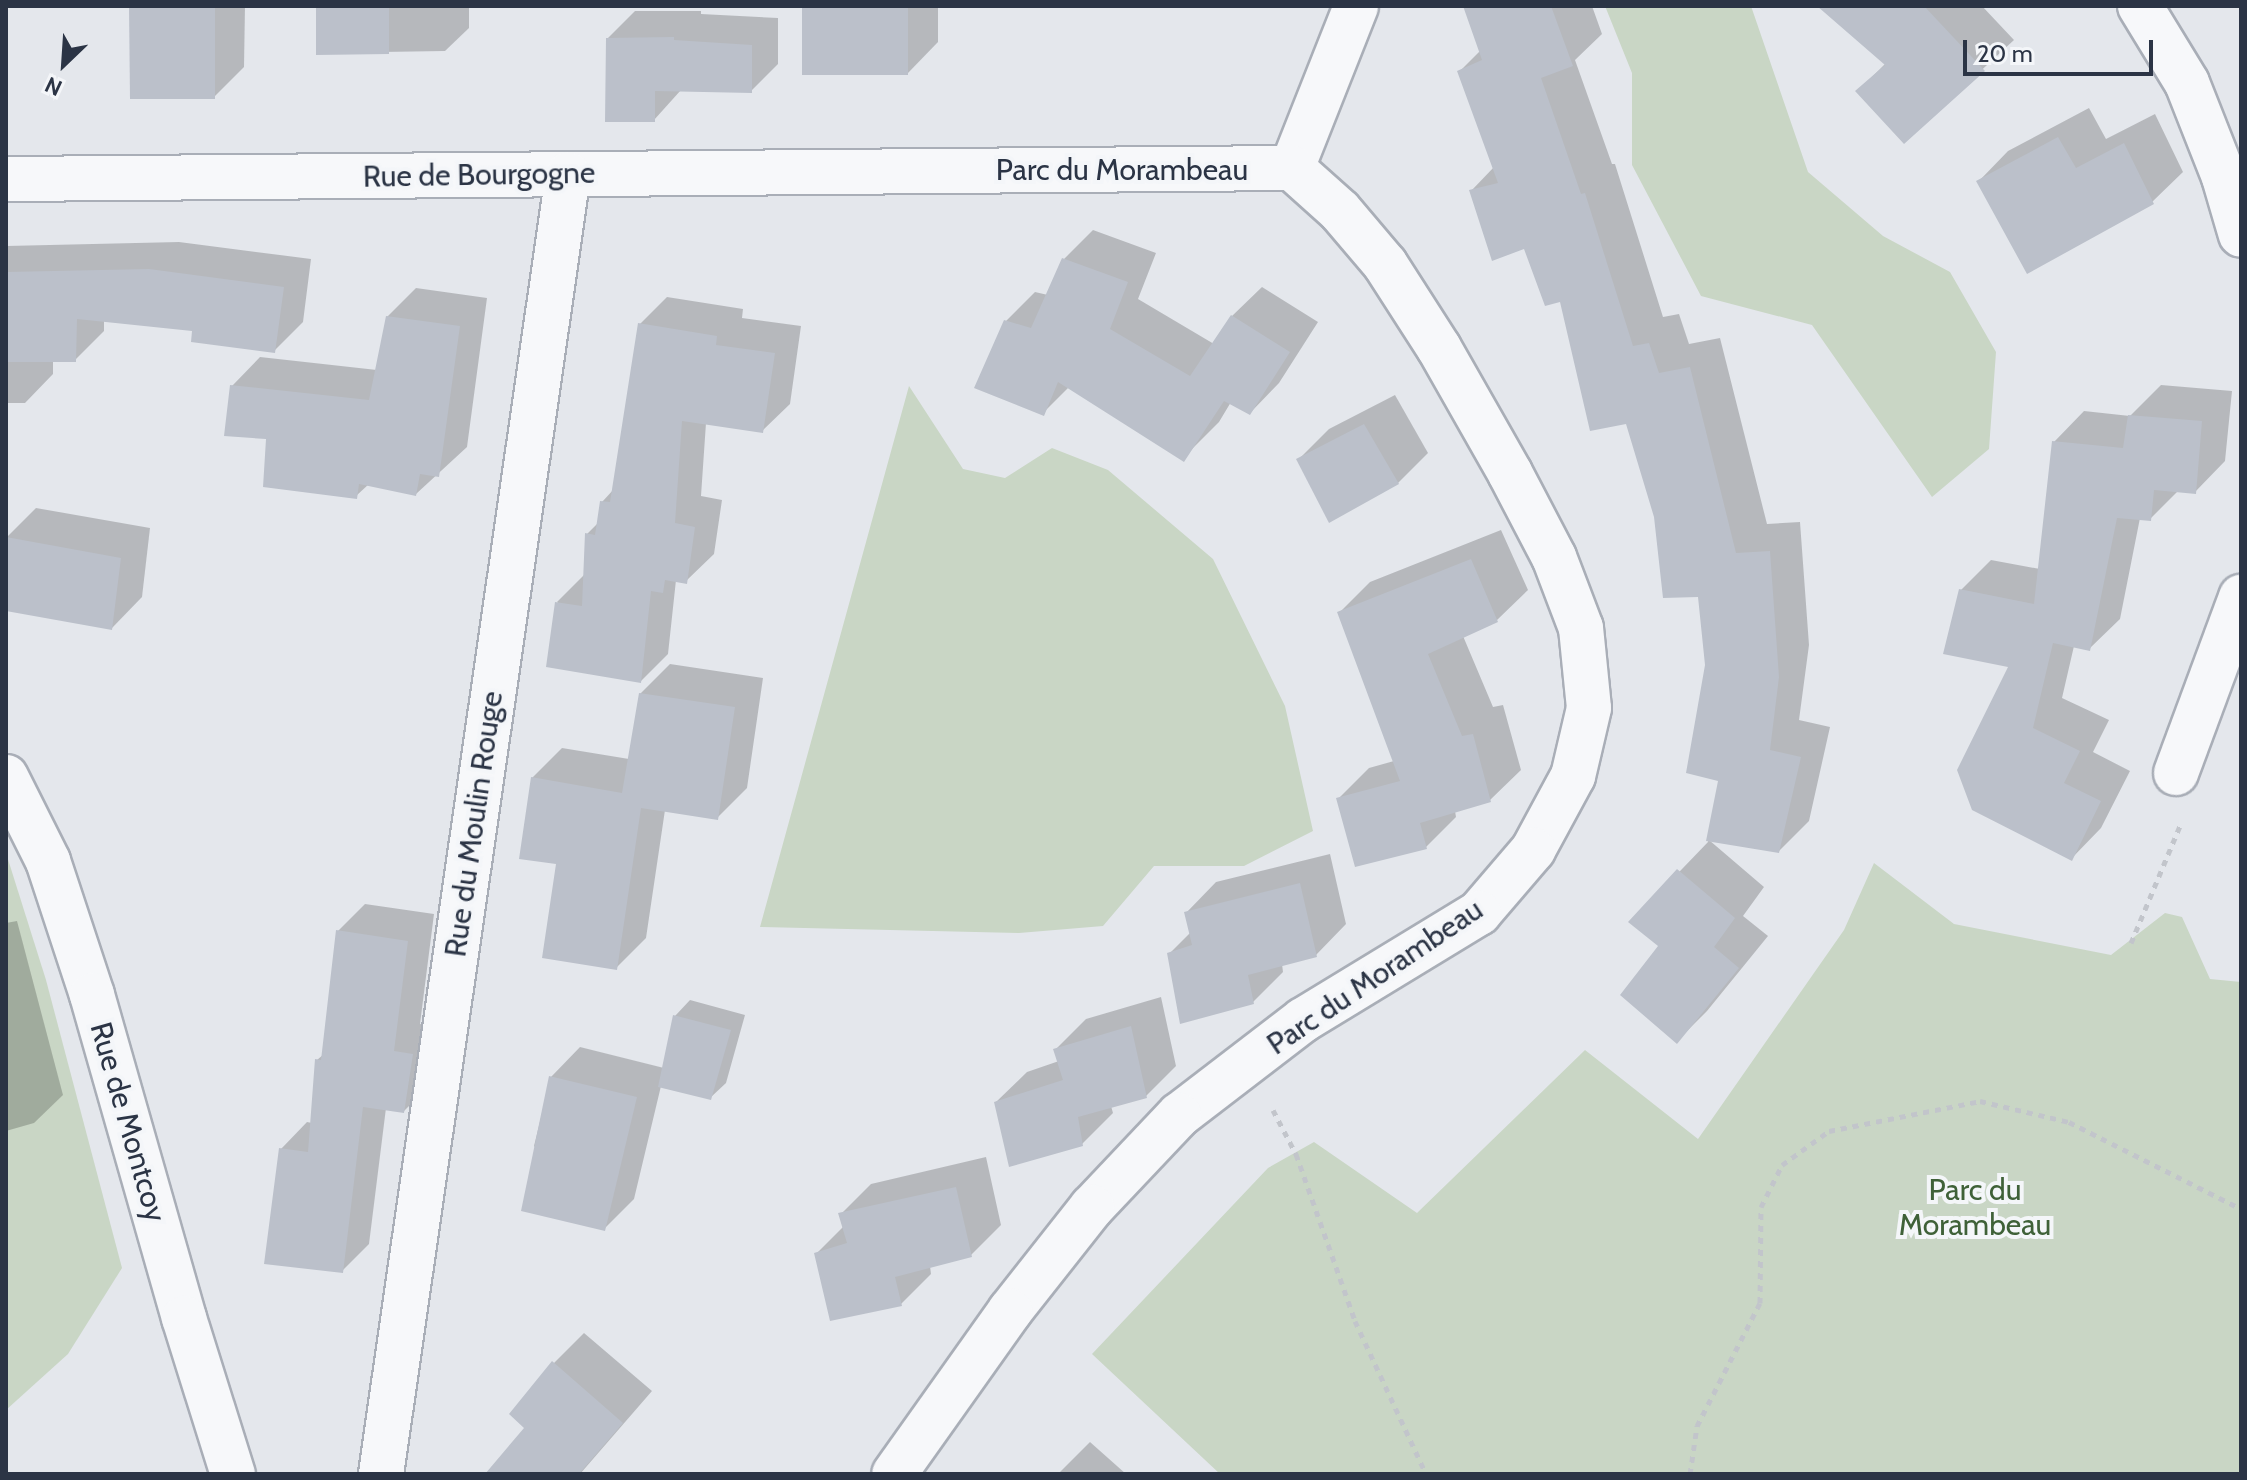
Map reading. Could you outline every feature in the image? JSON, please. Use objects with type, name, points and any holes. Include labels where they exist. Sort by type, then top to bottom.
[{"type":"street","name":"Parc du Morambeau","points":[[1292,168],[1356,6]]},
{"type":"street","points":[[2140,6],[2187,83],[2224,177],[2241,235]]},
{"type":"street","name":"Parc du Morambeau","points":[[894,1474],[1010,1311],[1092,1207],[1179,1115],[1303,1020],[1479,913],[1533,850],[1573,776],[1589,708],[1581,628],[1554,557],[1510,473],[1439,348],[1385,264],[1340,211],[1292,168],[951,171]]},
{"type":"street","name":"Rue de Bourgogne","points":[[6,179],[951,171]]},
{"type":"street","name":"Rue du Moulin Rouge","points":[[381,1474],[568,174]]},
{"type":"street","points":[[2176,773],[2241,597]]},
{"type":"street","name":"Rue de Montcoy","points":[[6,777],[53,876],[233,1474]]},
{"type":"path","points":[[2131,943],[2188,805],[2176,773]]},
{"type":"path","points":[[1248,1062],[1296,1154],[1355,1321],[1426,1474]]},
{"type":"path","points":[[1690,1474],[1697,1426],[1760,1303],[1761,1207],[1782,1165],[1829,1131],[1980,1101],[2069,1122],[2241,1209]]},
{"type":"green space","points":[[1605,6],[1751,6],[1808,172],[1883,236],[1950,272],[1996,352],[1989,449],[1932,497],[1812,325],[1701,296],[1632,165],[1632,73]]},
{"type":"green space","points":[[909,386],[963,469],[1005,478],[1052,448],[1108,470],[1213,559],[1285,706],[1313,831],[1244,866],[1154,866],[1103,926],[1019,933],[760,927]]},
{"type":"green space","points":[[6,853],[46,980],[122,1268],[68,1354],[6,1410]]},
{"type":"green space","name":"Parc du Morambeau","points":[[1874,863],[1954,924],[2111,955],[2165,913],[2182,917],[2210,979],[2241,982],[2241,1474],[1220,1474],[1092,1354],[1268,1168],[1314,1142],[1417,1213],[1585,1050],[1698,1139],[1844,930]]},
{"type":"building","points":[[129,6],[215,6],[215,99],[130,99]]},
{"type":"building","points":[[316,6],[389,6],[389,54],[316,55]]},
{"type":"building","points":[[802,6],[908,6],[908,75],[802,75]]},
{"type":"building","points":[[1463,6],[1551,6],[1573,66],[1541,78],[1581,194],[1585,193],[1633,346],[1649,343],[1659,373],[1690,367],[1736,553],[1770,551],[1779,677],[1770,750],[1801,757],[1779,853],[1706,841],[1718,781],[1686,773],[1705,665],[1698,597],[1663,598],[1654,517],[1626,424],[1590,431],[1560,302],[1545,306],[1524,249],[1492,261],[1469,190],[1498,183],[1457,71],[1482,60]]},
{"type":"building","points":[[1817,6],[1924,6],[1985,71],[1904,144],[1855,91],[1885,65]]},
{"type":"building","points":[[674,37],[674,40],[752,45],[752,93],[655,91],[655,122],[605,122],[606,38]]},
{"type":"building","points":[[2058,137],[2076,168],[2124,143],[2154,204],[2027,274],[1976,181]]},
{"type":"building","points":[[1062,258],[1128,282],[1110,329],[1190,376],[1231,315],[1290,352],[1250,415],[1224,401],[1184,462],[1058,382],[1044,416],[974,388],[1004,320],[1031,328]]},
{"type":"building","points":[[149,269],[284,287],[275,353],[191,342],[192,331],[77,319],[76,362],[6,362],[6,272]]},
{"type":"building","points":[[386,316],[460,326],[439,477],[420,474],[416,496],[359,484],[357,499],[263,487],[266,439],[224,436],[230,385],[369,400]]},
{"type":"building","points":[[638,323],[717,336],[716,345],[775,353],[763,433],[682,421],[675,523],[695,527],[687,584],[665,580],[663,593],[651,591],[641,683],[546,667],[555,602],[582,606],[585,533],[595,535],[600,501],[610,502]]},
{"type":"building","points":[[2128,415],[2202,421],[2196,494],[2154,490],[2151,521],[2117,518],[2090,651],[2053,643],[2033,728],[2080,751],[2064,783],[2101,801],[2072,861],[1972,810],[1957,770],[2008,667],[1943,654],[1959,589],[2034,604],[2052,441],[2123,448]]},
{"type":"building","points":[[1364,424],[1399,484],[1329,523],[1296,459]]},
{"type":"building","points":[[6,537],[121,558],[112,630],[6,611]]},
{"type":"building","points":[[1471,559],[1498,622],[1428,654],[1462,736],[1473,734],[1491,802],[1420,823],[1427,849],[1355,867],[1336,798],[1400,781],[1337,612]]},
{"type":"building","points":[[639,693],[735,707],[718,820],[641,808],[617,970],[542,958],[556,864],[519,859],[531,777],[622,793]]},
{"type":"building","points":[[1677,869],[1735,918],[1714,947],[1739,968],[1677,1044],[1620,995],[1658,946],[1628,922]]},
{"type":"building","points":[[1300,883],[1317,957],[1248,975],[1254,1004],[1180,1024],[1167,953],[1192,945],[1184,912]]},
{"type":"building","points":[[336,930],[408,941],[394,1051],[413,1054],[404,1113],[363,1107],[343,1273],[264,1264],[279,1148],[308,1152],[315,1059],[321,1060]]},
{"type":"building","points":[[673,1015],[731,1030],[711,1100],[658,1087]]},
{"type":"building","points":[[1131,1026],[1147,1098],[1078,1117],[1083,1146],[1009,1167],[994,1102],[1063,1080],[1053,1049]]},
{"type":"building","points":[[549,1076],[637,1097],[605,1231],[521,1211]]},
{"type":"building","points":[[956,1187],[972,1257],[895,1277],[902,1306],[830,1321],[814,1253],[847,1243],[838,1213]]},
{"type":"building","points":[[552,1361],[623,1423],[579,1474],[485,1474],[524,1428],[509,1414]]}]
